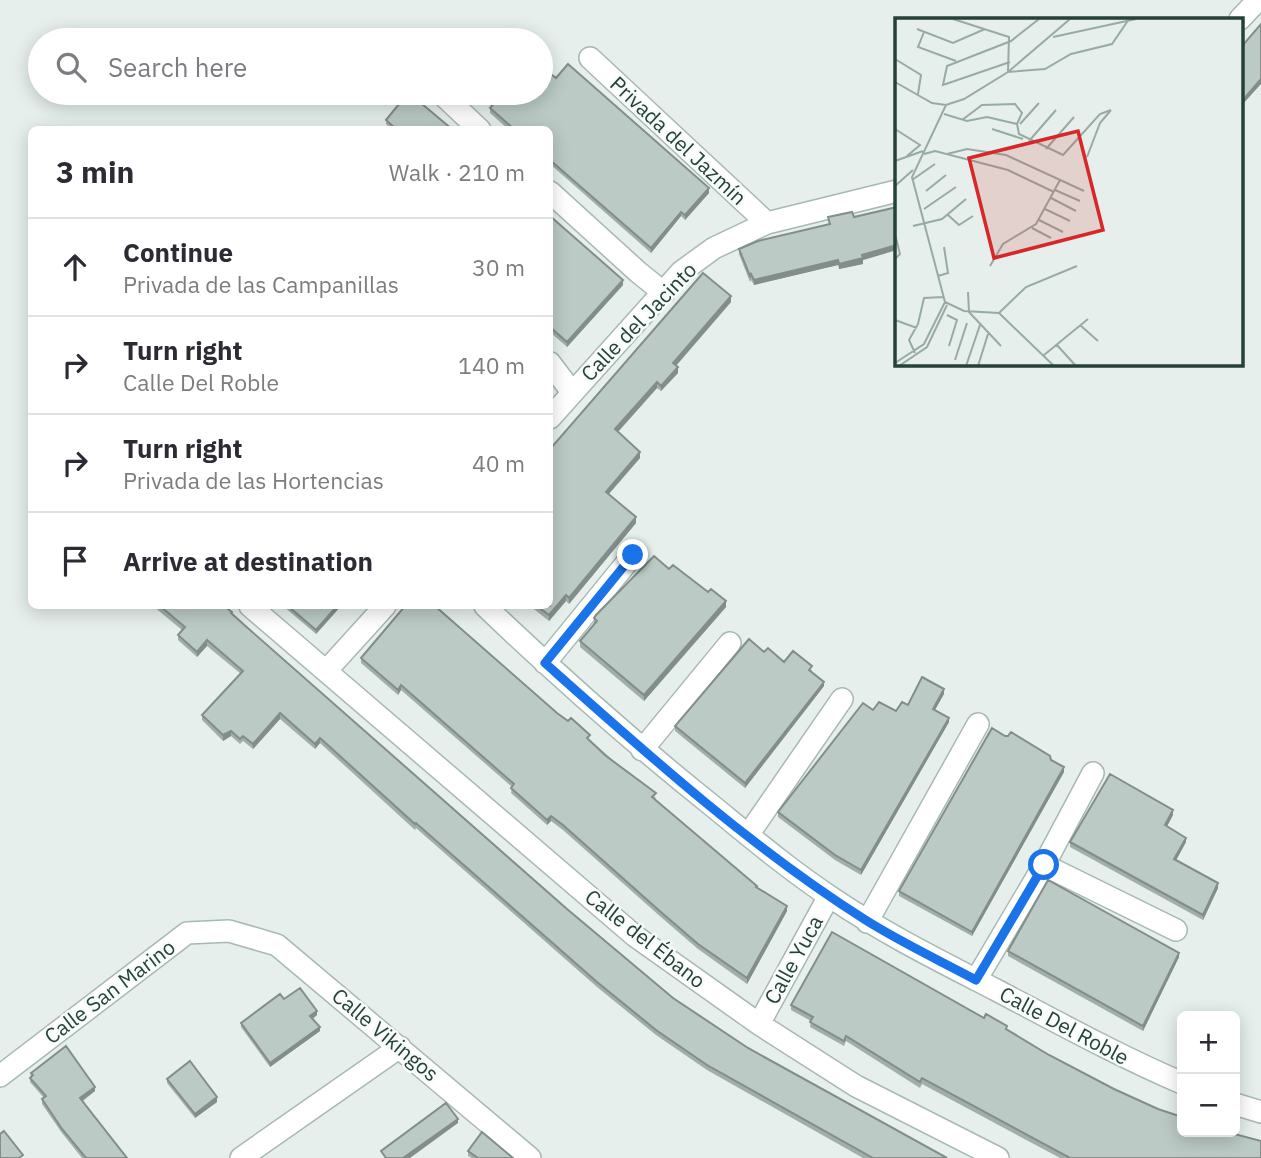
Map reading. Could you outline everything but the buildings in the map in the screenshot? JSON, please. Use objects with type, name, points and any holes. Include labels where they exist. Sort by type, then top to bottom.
[{"type":"street","points":[[1241,18],[1258,0]]},
{"type":"street","name":"Privada del Jazmín","points":[[590,58],[767,223]]},
{"type":"street","points":[[454,105],[476,126]]},
{"type":"street","name":"Calle del Jacinto","points":[[553,414],[681,272],[714,248],[767,223],[895,191]]},
{"type":"street","points":[[553,195],[664,293]]},
{"type":"street","points":[[553,367],[572,392]]},
{"type":"street","points":[[545,663],[633,555]]},
{"type":"street","name":"Calle del Ébano","points":[[254,609],[635,936],[759,1024],[856,1086],[998,1158]]},
{"type":"street","points":[[327,671],[382,609]]},
{"type":"street","name":"Calle Del Roble","points":[[488,609],[642,750],[829,896],[867,922],[976,980],[1137,1064],[1177,1081]]},
{"type":"street","points":[[642,750],[730,643]]},
{"type":"street","points":[[748,835],[842,699]]},
{"type":"street","points":[[867,922],[978,724]]},
{"type":"street","points":[[976,980],[1044,865],[1093,773]]},
{"type":"street","points":[[1044,865],[1176,930]]},
{"type":"street","name":"Calle Yuca","points":[[759,1024],[829,896]]},
{"type":"street","name":"Calle Vikingos","points":[[229,931],[277,945],[530,1158]]},
{"type":"street","name":"Calle San Marino","points":[[0,1076],[187,933],[229,931]]},
{"type":"street","points":[[241,1158],[400,1047]]},
{"type":"street","points":[[1240,1106],[1261,1112]]},
{"type":"route","points":[[633,555],[545,663],[642,750],[748,835],[867,922],[976,980],[1044,865]]}]
